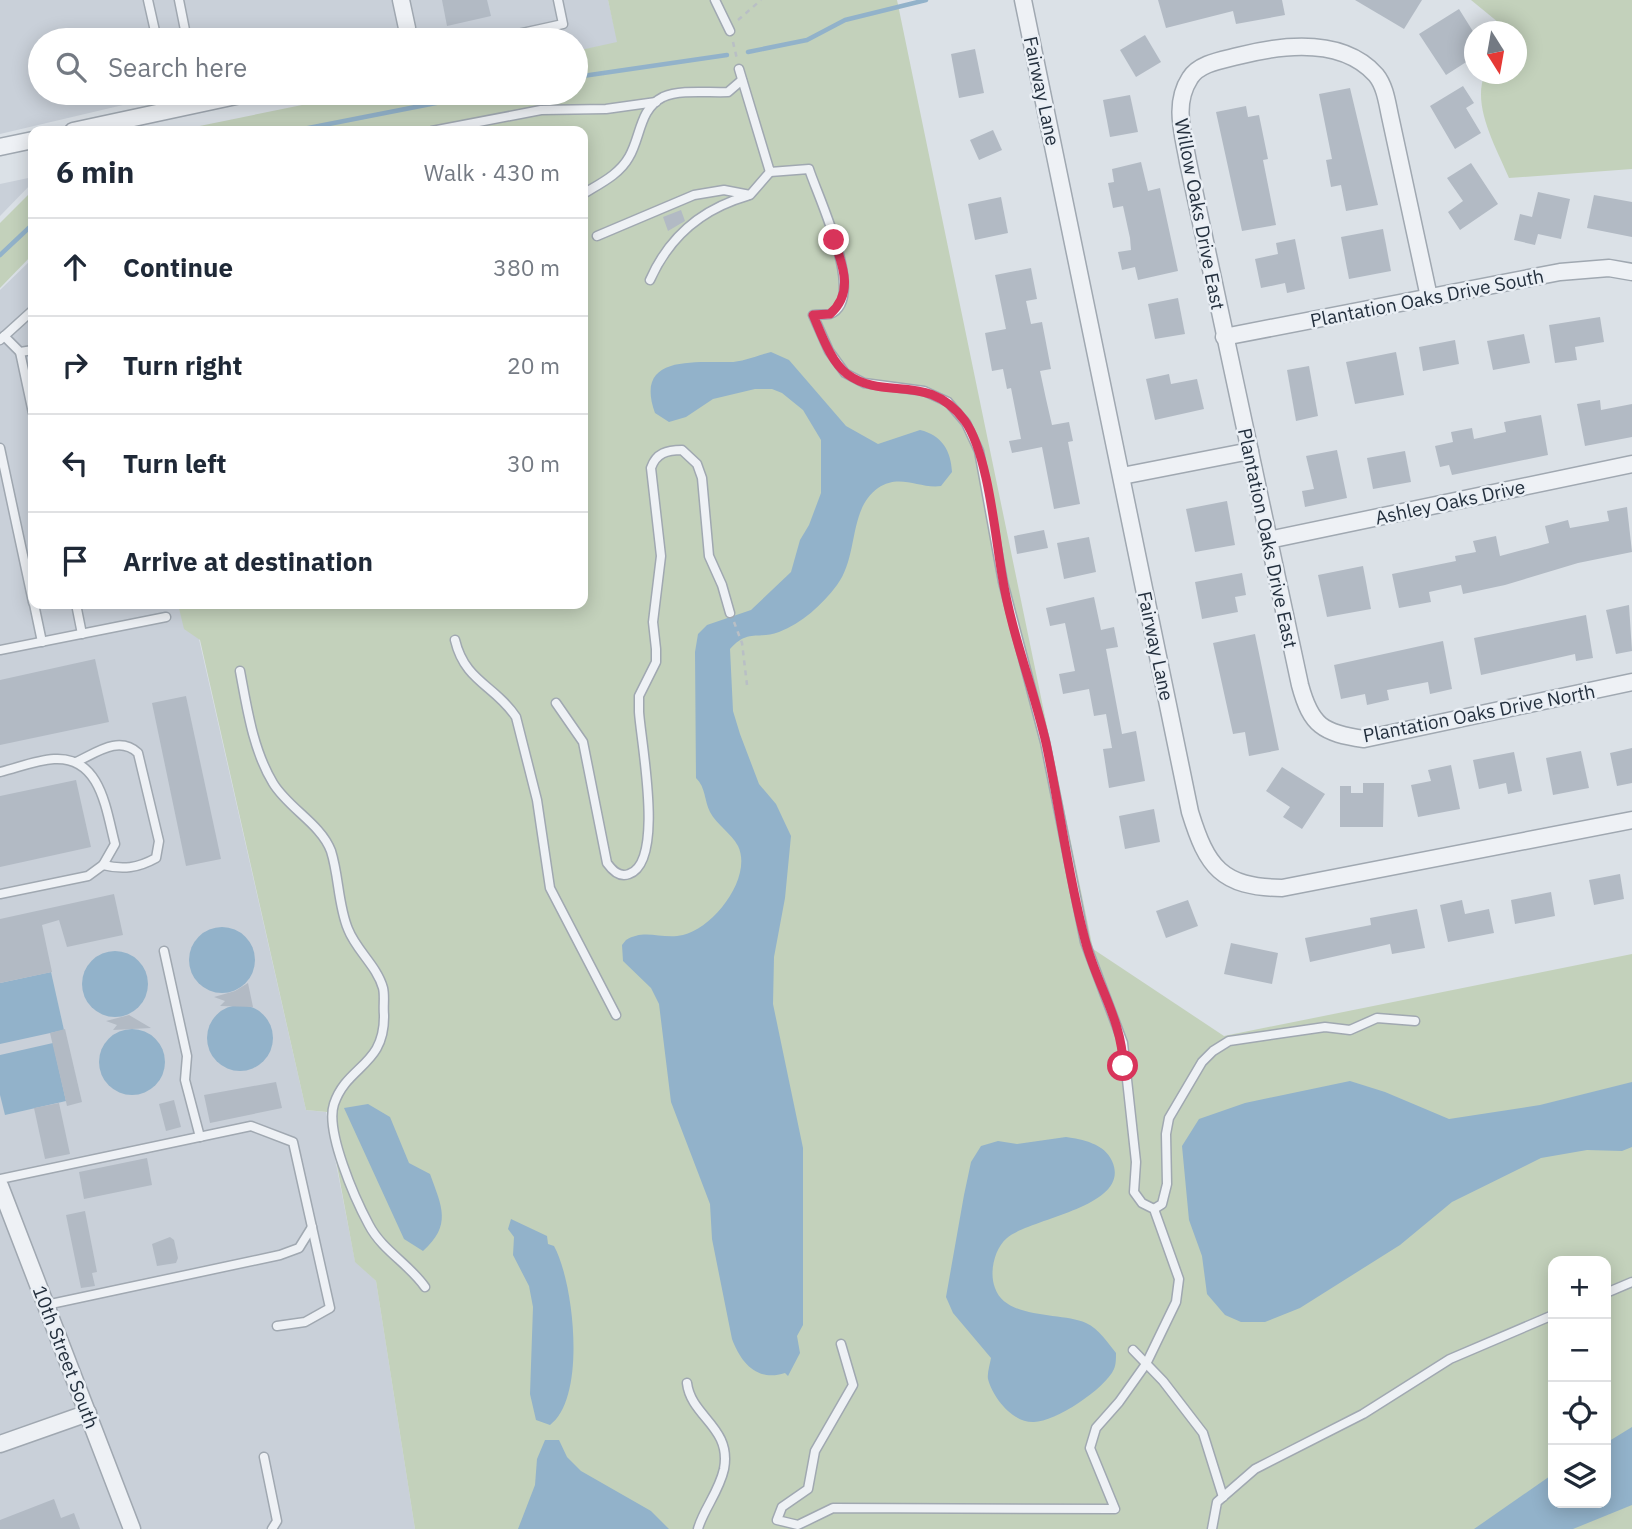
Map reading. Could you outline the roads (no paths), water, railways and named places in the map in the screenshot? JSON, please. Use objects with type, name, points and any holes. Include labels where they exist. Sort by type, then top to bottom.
[{"type":"street","points":[[401,0],[407,28]]},
{"type":"street","name":"Fairway Lane","points":[[1023,0],[1190,812],[1200,846],[1219,871],[1244,885],[1282,888],[1632,820]]},
{"type":"street","name":"Willow Oaks Drive East","points":[[1224,337],[1181,125],[1183,91],[1192,75],[1212,63],[1267,49],[1312,47],[1336,51],[1358,62],[1375,75],[1383,88],[1429,297]]},
{"type":"street","points":[[97,126],[172,110],[184,105]]},
{"type":"street","points":[[0,147],[28,141]]},
{"type":"street","name":"Plantation Oaks Drive South","points":[[1224,337],[1560,272],[1609,268],[1632,272]]},
{"type":"street","name":"Plantation Oaks Drive East","points":[[1224,337],[1306,709],[1327,732]]},
{"type":"street","points":[[1122,476],[1250,451]]},
{"type":"street","name":"Ashley Oaks Drive","points":[[1269,540],[1632,464]]},
{"type":"street","name":"Plantation Oaks Drive North","points":[[1327,732],[1363,740],[1632,682]]},
{"type":"street","name":"10th Street South","points":[[0,1186],[132,1529]]},
{"type":"street","points":[[0,1444],[88,1413]]},
{"type":"lane","points":[[148,0],[154,28]]},
{"type":"lane","points":[[178,0],[184,28]]},
{"type":"lane","points":[[545,28],[563,24],[558,0]]},
{"type":"lane","points":[[715,0],[730,32]]},
{"type":"lane","points":[[739,69],[770,172]]},
{"type":"lane","points":[[458,126],[541,110],[606,110],[656,102],[678,93],[728,92],[741,80]]},
{"type":"lane","points":[[588,191],[614,175],[630,157],[640,126],[649,107],[656,102]]},
{"type":"lane","points":[[171,105],[172,110]]},
{"type":"lane","points":[[650,280],[662,252],[696,220],[724,202],[750,195],[770,172],[810,169],[845,274],[844,295],[838,307],[830,314],[813,315],[830,351],[845,373],[864,383],[924,391],[948,402],[966,423],[979,451],[1003,582],[1045,742],[1085,942],[1123,1043],[1136,1162],[1134,1192],[1142,1203],[1154,1209],[1179,1279],[1176,1302],[1146,1364],[1119,1402],[1096,1428],[1090,1448],[1115,1509],[833,1508],[798,1525],[777,1520],[782,1507],[808,1489],[815,1451],[853,1385],[841,1344]]},
{"type":"lane","points":[[597,236],[694,195],[723,190],[750,195]]},
{"type":"lane","points":[[28,315],[2,338],[20,352],[28,390]]},
{"type":"lane","points":[[20,352],[28,351]]},
{"type":"lane","points":[[0,448],[28,580]]},
{"type":"lane","points":[[556,703],[583,742],[607,863],[614,872],[623,876],[632,874],[644,860],[650,826],[639,696],[656,662],[653,622],[661,556],[651,468],[654,459],[661,453],[682,450],[697,464],[702,478],[709,556],[723,586],[730,613]]},
{"type":"lane","points":[[34,609],[42,642]]},
{"type":"lane","points":[[77,609],[82,634]]},
{"type":"lane","points":[[0,650],[166,617]]},
{"type":"lane","points":[[455,640],[459,659],[469,673],[510,708],[516,717],[537,800],[550,888],[616,1015]]},
{"type":"lane","points":[[240,671],[263,762],[274,784],[330,849],[348,929],[375,970],[383,989],[384,1033],[379,1047],[339,1093],[333,1107],[336,1136],[354,1193],[370,1228],[383,1244],[414,1270],[425,1287]]},
{"type":"lane","points":[[76,762],[108,747],[122,744],[138,753],[159,841],[156,858],[141,866],[118,869],[103,865]]},
{"type":"lane","points":[[0,772],[54,758],[76,762],[95,777],[115,844],[103,865],[88,876],[0,894]]},
{"type":"lane","points":[[164,951],[187,1056],[185,1080],[200,1137]]},
{"type":"lane","points":[[1154,1209],[1162,1204],[1167,1184],[1166,1134],[1169,1118],[1202,1062],[1213,1051],[1229,1041],[1325,1027],[1350,1030],[1377,1018],[1415,1020]]},
{"type":"lane","points":[[0,1180],[251,1126],[293,1142],[330,1308],[305,1322],[277,1326]]},
{"type":"lane","points":[[46,1305],[279,1255],[299,1248],[312,1227]]},
{"type":"lane","points":[[1611,1291],[1632,1282]]},
{"type":"lane","points":[[1212,1529],[1217,1502],[1255,1469],[1363,1414],[1450,1359],[1548,1317]]},
{"type":"lane","points":[[1133,1350],[1203,1433],[1223,1497]]},
{"type":"lane","points":[[687,1383],[688,1394],[716,1430],[725,1454],[714,1500],[698,1529]]},
{"type":"lane","points":[[264,1457],[277,1521],[272,1529]]},
{"type":"water","points":[[771,352],[789,360],[846,426],[878,444],[920,430],[928,432],[944,445],[950,457],[952,472],[941,486],[894,482],[878,488],[862,508],[844,573],[825,600],[811,613],[787,628],[772,634],[742,639],[730,649],[733,711],[740,734],[759,784],[776,804],[791,836],[785,898],[774,957],[773,1004],[803,1148],[803,1325],[797,1336],[800,1353],[788,1376],[785,1373],[758,1373],[745,1363],[732,1339],[712,1239],[710,1204],[671,1102],[659,1004],[651,988],[623,961],[622,945],[626,940],[640,935],[675,936],[695,930],[718,912],[735,886],[740,872],[738,846],[710,812],[702,786],[696,778],[695,652],[698,634],[707,625],[751,610],[791,572],[800,540],[821,493],[821,440],[803,410],[782,393],[772,389],[755,389],[713,399],[686,417],[669,422],[655,413],[651,394],[653,381],[660,372],[671,366],[699,362],[734,362]]},
{"type":"water","points":[[215,927],[229,927],[241,932],[250,941],[255,960],[253,973],[246,984],[229,993],[215,993],[203,988],[194,979],[189,967],[189,953],[194,941],[203,932]]},
{"type":"water","points":[[108,951],[122,951],[134,956],[143,965],[148,984],[146,997],[139,1008],[122,1017],[108,1017],[96,1012],[87,1003],[82,991],[82,977],[87,965],[96,956]]},
{"type":"water","points":[[51,972],[64,1030],[0,1044],[0,983]]},
{"type":"water","points":[[233,1005],[247,1005],[259,1010],[268,1019],[273,1038],[271,1051],[264,1062],[247,1071],[233,1071],[221,1066],[212,1057],[207,1045],[207,1031],[212,1019],[221,1010]]},
{"type":"water","points":[[125,1029],[139,1029],[151,1034],[160,1043],[165,1062],[163,1075],[156,1086],[139,1095],[125,1095],[113,1090],[104,1081],[99,1069],[99,1055],[104,1043],[113,1034]]},
{"type":"water","points":[[53,1043],[66,1101],[5,1115],[0,1095],[0,1055]]},
{"type":"water","points":[[1350,1081],[1385,1092],[1449,1119],[1540,1105],[1632,1082],[1632,1147],[1622,1151],[1587,1150],[1541,1158],[1452,1202],[1400,1245],[1300,1308],[1265,1322],[1241,1322],[1225,1315],[1207,1294],[1202,1256],[1189,1220],[1182,1146],[1199,1119],[1245,1103]]},
{"type":"water","points":[[368,1104],[390,1117],[409,1163],[430,1174],[442,1215],[438,1233],[423,1251],[404,1239],[344,1108]]},
{"type":"water","points":[[1066,1137],[1099,1146],[1109,1155],[1114,1177],[1108,1190],[1076,1209],[1007,1238],[996,1255],[993,1282],[1001,1298],[1010,1305],[1091,1326],[1116,1353],[1116,1363],[1101,1386],[1066,1411],[1043,1421],[1026,1421],[1012,1414],[994,1394],[988,1379],[991,1358],[953,1313],[946,1297],[971,1162],[981,1146],[998,1141],[1017,1144]]},
{"type":"water","points":[[511,1219],[547,1236],[548,1244],[554,1246],[561,1263],[567,1285],[573,1366],[562,1411],[550,1425],[536,1420],[530,1394],[533,1307],[529,1286],[513,1255],[514,1237],[508,1229]]},
{"type":"water","points":[[1632,1427],[1632,1505],[1573,1529],[1474,1529],[1548,1477],[1548,1508],[1611,1508],[1611,1440]]},
{"type":"water","points":[[545,1440],[559,1440],[567,1457],[581,1471],[651,1511],[669,1529],[518,1529],[535,1485],[537,1459]]},
{"type":"waterway","points":[[748,52],[807,40],[845,20],[926,0]]},
{"type":"waterway","points":[[588,75],[727,55]]},
{"type":"waterway","points":[[319,126],[426,105]]},
{"type":"waterway","points":[[0,255],[28,229]]}]
